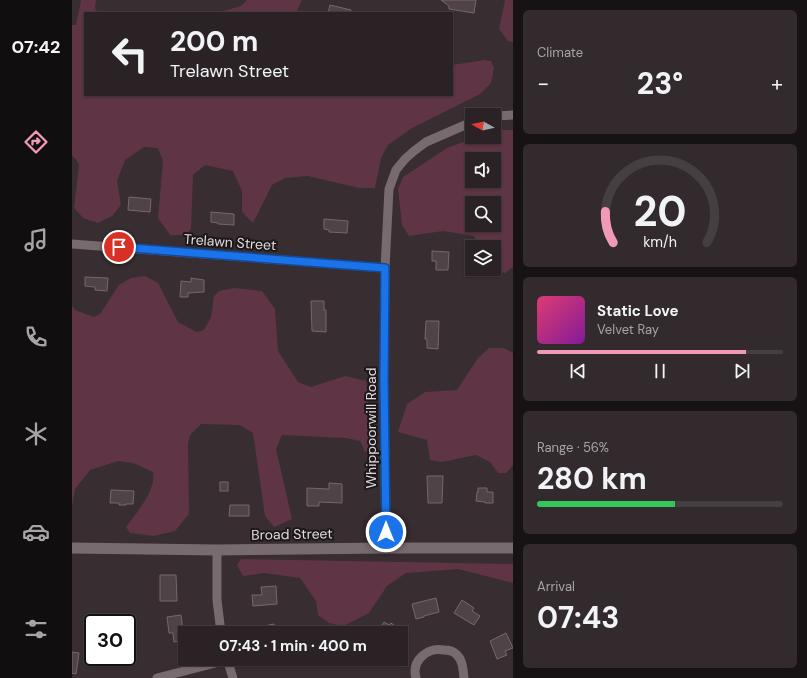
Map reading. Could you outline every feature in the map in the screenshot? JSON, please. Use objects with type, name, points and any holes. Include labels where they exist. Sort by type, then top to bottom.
[{"type":"street","points":[[501,116],[513,115]]},
{"type":"street","name":"Whippoorwill Road","points":[[386,548],[384,387],[385,268],[389,189],[396,170],[414,151],[426,142],[465,125]]},
{"type":"street","name":"Trelawn Street","points":[[72,244],[385,268]]},
{"type":"street","name":"Broad Street","points":[[72,548],[217,550],[513,548]]},
{"type":"street","points":[[217,550],[217,600],[220,626]]},
{"type":"street","points":[[416,678],[416,667],[419,659],[424,654],[433,650],[441,649],[449,650],[456,654],[461,661],[464,678]]},
{"type":"street","points":[[157,678],[201,666]]},
{"type":"street","points":[[229,666],[233,678]]},
{"type":"shaded area","points":[[81,0],[96,0],[95,8],[97,12],[84,12],[84,96],[453,96],[453,65],[485,60],[491,61],[494,68],[491,83],[480,94],[412,128],[388,145],[381,158],[375,188],[359,188],[308,176],[285,178],[272,185],[253,223],[242,212],[242,191],[233,171],[205,165],[193,175],[191,229],[186,235],[170,235],[158,218],[163,161],[158,148],[144,147],[125,160],[117,181],[121,205],[112,216],[98,223],[83,218],[74,208],[79,165],[72,156],[72,25],[76,25]]},
{"type":"shaded area","points":[[247,0],[302,0],[297,12],[220,12],[241,6]]},
{"type":"shaded area","points":[[505,0],[513,0],[513,42],[508,41],[499,29]]},
{"type":"shaded area","points":[[501,130],[513,130],[513,267],[505,273],[501,272],[501,240],[477,240],[474,236],[443,231],[409,236],[402,225],[398,189],[403,177],[447,148],[465,141],[465,144],[501,144]]},
{"type":"shaded area","points":[[145,276],[158,283],[178,322],[197,332],[204,330],[211,317],[214,296],[219,291],[234,288],[262,291],[275,309],[278,351],[298,382],[311,387],[345,376],[366,381],[373,449],[365,452],[360,441],[346,438],[282,435],[276,449],[292,519],[274,527],[265,516],[253,433],[240,425],[201,424],[190,435],[188,444],[189,514],[175,531],[154,536],[130,533],[126,527],[149,494],[153,479],[153,472],[133,463],[118,461],[90,470],[75,489],[72,507],[72,305],[75,310],[94,317],[100,314],[119,285],[131,278]]},
{"type":"shaded area","points":[[489,348],[504,348],[513,353],[513,465],[506,473],[498,473],[490,462],[476,455],[442,462],[430,460],[427,440],[398,432],[407,404],[425,392],[457,390],[478,358]]},
{"type":"shaded area","points":[[241,559],[513,564],[513,583],[458,569],[406,573],[387,586],[369,613],[343,626],[329,623],[318,615],[316,601],[300,578],[264,573],[243,576],[237,565]]},
{"type":"building","points":[[441,0],[476,0],[474,13],[449,9],[449,6]]},
{"type":"building","points":[[330,5],[351,10],[351,12],[328,12]]},
{"type":"building","points":[[129,197],[151,199],[150,212],[128,210]]},
{"type":"building","points":[[211,212],[234,214],[234,225],[211,222]]},
{"type":"building","points":[[324,219],[348,221],[347,233],[329,232],[329,230],[324,229]]},
{"type":"building","points":[[432,251],[449,252],[448,270],[436,270],[436,261],[432,261]]},
{"type":"building","points":[[85,277],[108,278],[107,291],[95,290],[95,287],[85,286]]},
{"type":"building","points":[[191,278],[204,280],[204,292],[188,293],[188,297],[180,297],[181,281],[191,282]]},
{"type":"building","points":[[311,301],[324,301],[324,310],[326,310],[326,332],[312,331]]},
{"type":"building","points":[[426,321],[439,321],[438,349],[427,348],[427,339],[425,339]]},
{"type":"building","points":[[427,476],[443,476],[442,503],[428,503]]},
{"type":"building","points":[[220,482],[228,482],[228,491],[220,491]]},
{"type":"building","points":[[329,483],[342,484],[342,503],[319,502],[319,506],[307,506],[307,488],[329,489]]},
{"type":"building","points":[[478,488],[487,488],[487,492],[493,492],[493,503],[476,501]]},
{"type":"building","points":[[111,490],[134,491],[133,504],[119,505],[119,503],[110,503]]},
{"type":"building","points":[[230,505],[249,505],[249,516],[229,516]]},
{"type":"building","points":[[160,575],[176,575],[177,601],[160,601]]},
{"type":"building","points":[[276,586],[277,604],[253,606],[252,595],[262,595],[261,587]]},
{"type":"building","points":[[436,598],[439,612],[416,619],[412,604]]},
{"type":"building","points":[[462,600],[474,608],[472,611],[480,616],[474,625],[454,613]]},
{"type":"building","points":[[181,615],[182,626],[178,626],[178,641],[174,642],[173,633],[169,633],[167,617]]},
{"type":"building","points":[[384,622],[389,625],[391,623],[395,626],[381,626]]},
{"type":"building","points":[[274,624],[274,626],[264,626]]},
{"type":"building","points":[[506,633],[513,648],[505,651],[507,655],[497,659],[490,641]]},
{"type":"building","points":[[72,652],[79,653],[76,674],[72,673]]},
{"type":"route","points":[[119,247],[385,268],[384,380],[386,532]]}]
